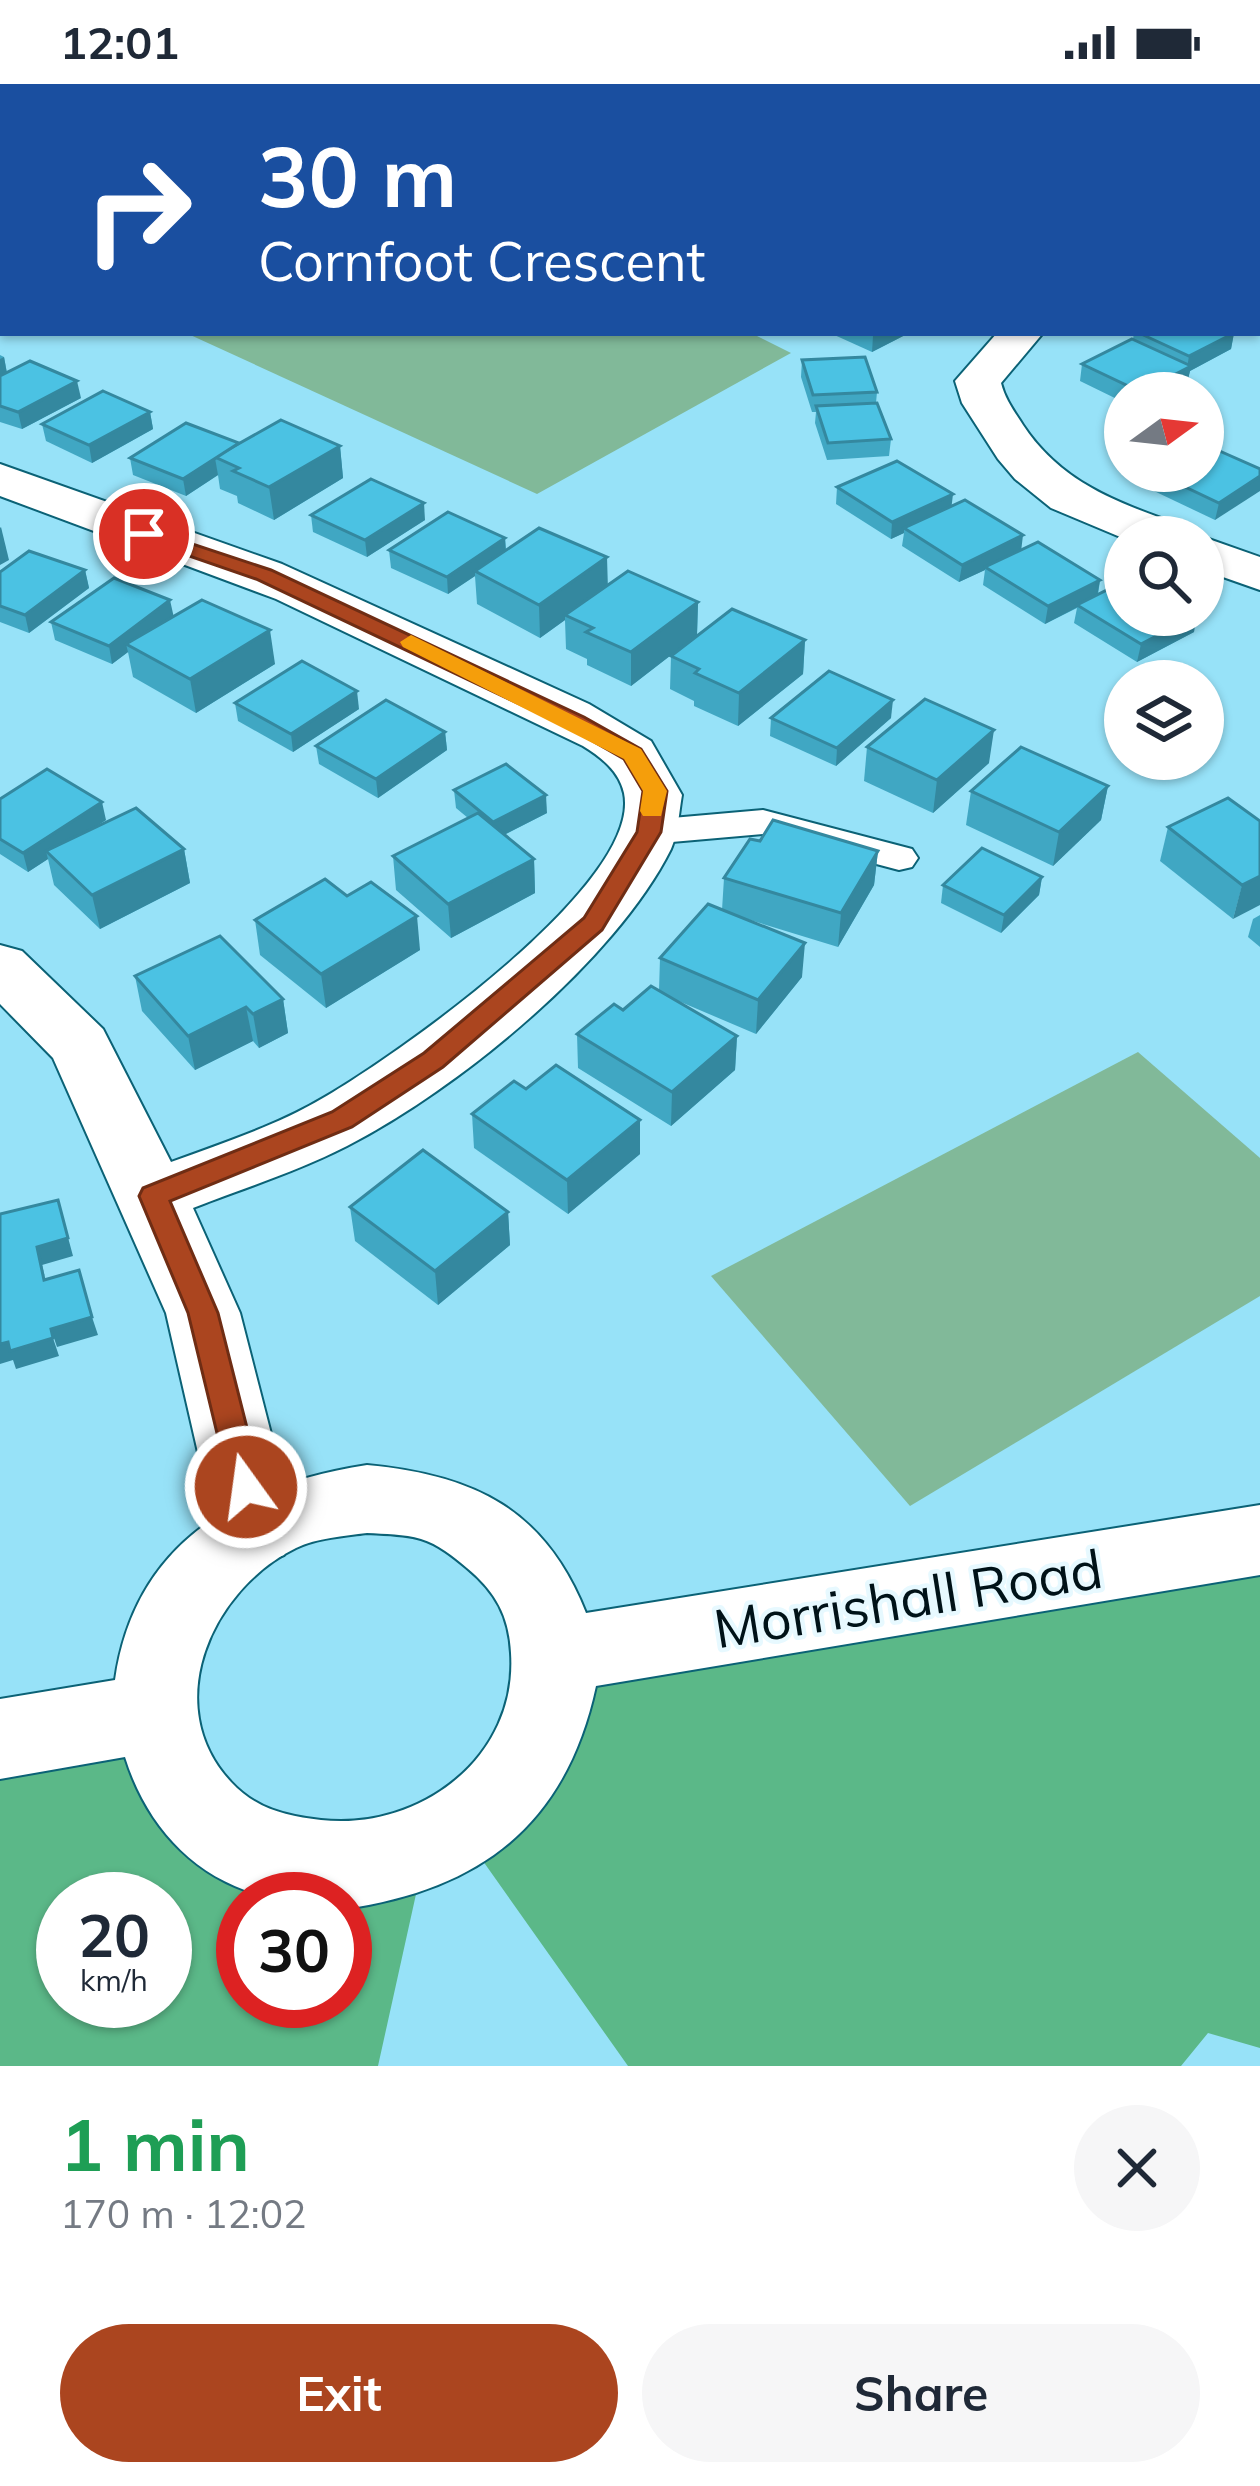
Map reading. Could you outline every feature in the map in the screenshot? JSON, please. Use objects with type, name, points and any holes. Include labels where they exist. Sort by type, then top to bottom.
[{"type":"street","points":[[1018,336],[979,381],[980,400],[1033,475],[1070,499],[1112,516]]},
{"type":"street","points":[[0,479],[65,507],[263,575],[576,722],[632,754],[655,791],[649,832],[593,924],[434,1060],[342,1119],[154,1196]]},
{"type":"street","points":[[1224,560],[1260,574]]},
{"type":"street","points":[[0,966],[80,1045],[154,1196],[203,1313],[256,1531]]},
{"type":"street","points":[[367,1499],[423,1505],[473,1525],[514,1559],[544,1603],[557,1655],[552,1708],[540,1741],[508,1791],[461,1830],[425,1849],[381,1863],[317,1866],[249,1848],[201,1814],[174,1778],[160,1746],[154,1713],[157,1659],[178,1609],[213,1564],[256,1531],[311,1508],[367,1499]]},
{"type":"street","name":"Morrishall Road","points":[[557,1655],[1260,1540]]},
{"type":"street","points":[[0,1739],[154,1713]]},
{"type":"lane","points":[[649,832],[763,822],[899,858]]},
{"type":"green space","points":[[193,336],[757,336],[791,353],[537,494]]},
{"type":"green space","points":[[1138,1052],[1260,1158],[1260,1296],[910,1506],[711,1276]]},
{"type":"green space","points":[[1260,1540],[1260,2048],[1208,2033],[1181,2066],[628,2066],[461,1830],[557,1675]]},
{"type":"green space","points":[[154,1713],[201,1814],[426,1849],[378,2066],[0,2066],[0,1739]]},
{"type":"building","points":[[1146,336],[1228,336],[1189,356]]},
{"type":"building","points":[[1132,339],[1191,366],[1179,372],[1104,374],[1082,364]]},
{"type":"building","points":[[865,357],[877,392],[813,395],[802,360]]},
{"type":"building","points":[[30,361],[77,381],[18,412],[0,406],[0,376]]},
{"type":"building","points":[[103,391],[150,412],[89,445],[42,424]]},
{"type":"building","points":[[877,403],[891,439],[828,443],[816,406]]},
{"type":"building","points":[[281,420],[340,446],[269,487],[215,457]]},
{"type":"building","points":[[186,423],[239,443],[183,479],[130,458]]},
{"type":"building","points":[[1224,453],[1260,469],[1260,476],[1219,503],[1196,492],[1224,492]]},
{"type":"building","points":[[897,461],[953,494],[892,522],[837,487]]},
{"type":"building","points":[[371,479],[424,503],[365,540],[311,515]]},
{"type":"building","points":[[965,500],[1023,535],[962,565],[904,528]]},
{"type":"building","points":[[448,512],[505,538],[447,577],[389,550]]},
{"type":"building","points":[[539,528],[607,557],[539,605],[475,571]]},
{"type":"building","points":[[1038,542],[1100,580],[1048,606],[985,567]]},
{"type":"building","points":[[29,551],[85,570],[25,615],[0,606],[0,572]]},
{"type":"building","points":[[628,571],[698,602],[631,652],[586,632],[593,628],[565,615]]},
{"type":"building","points":[[114,578],[170,600],[109,646],[51,622]]},
{"type":"building","points":[[1104,592],[1104,621],[1077,605]]},
{"type":"building","points":[[202,600],[270,630],[190,679],[126,644]]},
{"type":"building","points":[[732,609],[805,640],[739,693],[671,656]]},
{"type":"building","points":[[1128,636],[1156,636],[1141,644]]},
{"type":"building","points":[[302,661],[357,691],[291,734],[235,703]]},
{"type":"building","points":[[829,671],[893,700],[837,748],[771,718]]},
{"type":"building","points":[[925,699],[994,730],[937,780],[867,747]]},
{"type":"building","points":[[386,700],[445,732],[376,779],[316,746]]},
{"type":"building","points":[[1021,747],[1108,786],[1059,832],[971,791]]},
{"type":"building","points":[[506,764],[546,795],[493,822],[454,790]]},
{"type":"building","points":[[47,769],[102,802],[23,853],[0,839],[0,799]]},
{"type":"building","points":[[1228,798],[1260,821],[1260,876],[1242,885],[1168,827]]},
{"type":"building","points":[[136,808],[184,849],[92,895],[46,851]]},
{"type":"building","points":[[478,813],[534,859],[448,904],[393,856]]},
{"type":"building","points":[[773,820],[878,851],[841,913],[724,878],[750,839],[760,841]]},
{"type":"building","points":[[982,848],[1042,877],[1004,915],[943,885]]},
{"type":"building","points":[[325,879],[347,896],[371,882],[417,916],[321,974],[255,920]]},
{"type":"building","points":[[708,904],[805,943],[758,1000],[660,958]]},
{"type":"building","points":[[220,936],[283,999],[253,1014],[246,1007],[188,1036],[135,976]]},
{"type":"building","points":[[651,986],[737,1036],[672,1092],[577,1034],[614,1004],[623,1010]]},
{"type":"building","points":[[556,1065],[640,1120],[567,1180],[472,1114],[514,1081],[526,1089]]},
{"type":"building","points":[[423,1150],[508,1212],[435,1271],[350,1207]]},
{"type":"building","points":[[58,1200],[68,1238],[37,1247],[44,1280],[79,1270],[92,1317],[51,1329],[53,1338],[10,1351],[8,1342],[0,1344],[0,1214]]},
{"type":"slow traffic","points":[[411,642],[632,754],[655,791],[652,811]]},
{"type":"route","points":[[144,534],[263,575],[576,722],[632,754],[655,791],[649,832],[593,924],[434,1060],[342,1119],[154,1196],[203,1313],[246,1487]]}]
